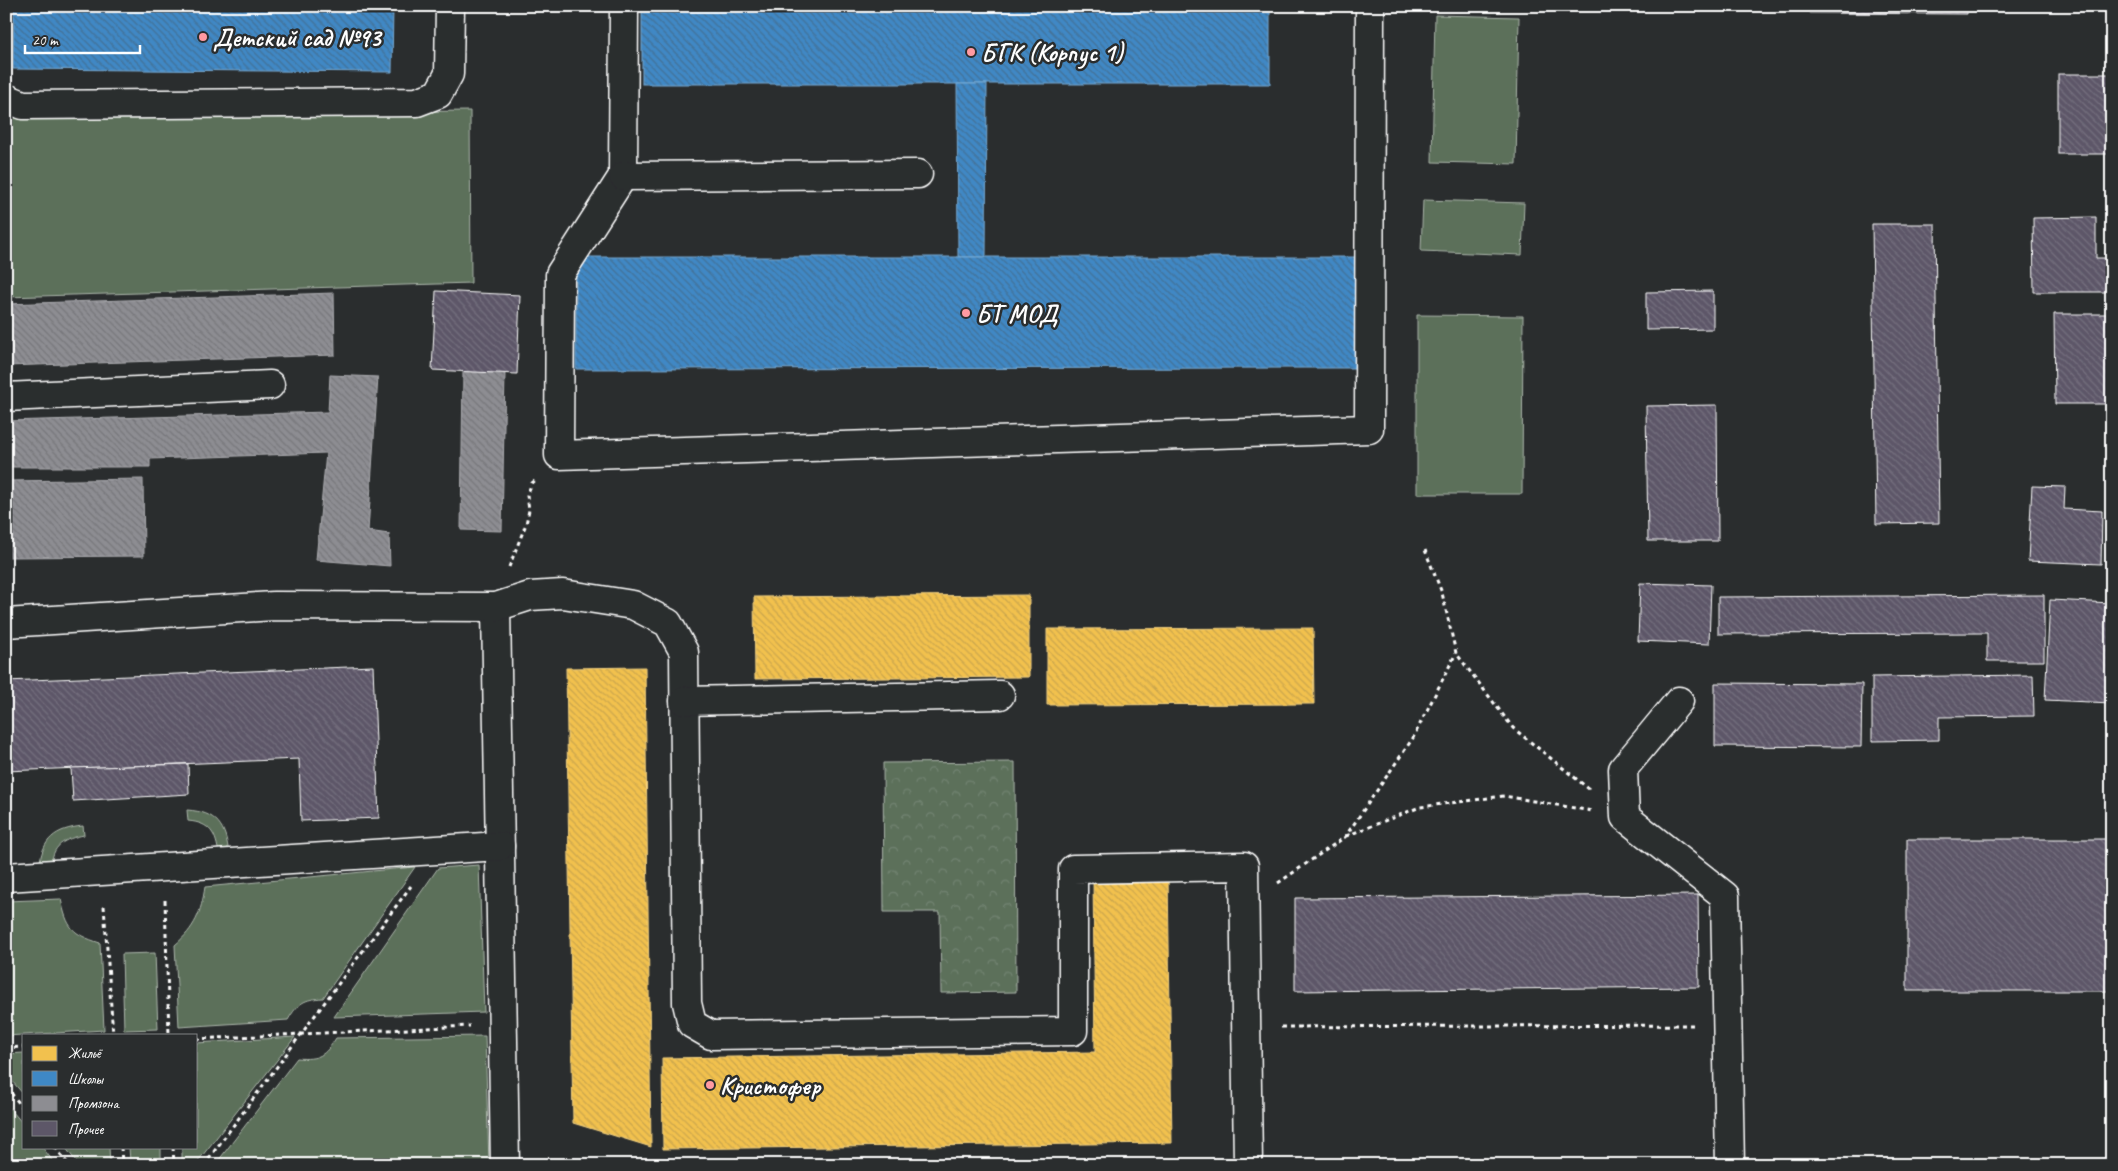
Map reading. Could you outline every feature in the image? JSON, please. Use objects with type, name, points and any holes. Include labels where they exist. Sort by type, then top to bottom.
[{"type":"lane","points":[[6,98],[23,105],[417,102],[438,94],[449,74],[450,6]]},
{"type":"lane","points":[[624,6],[623,176],[560,274],[559,455],[1369,429],[1370,6]]},
{"type":"lane","points":[[623,176],[918,174]]},
{"type":"lane","points":[[6,397],[270,385]]},
{"type":"lane","points":[[6,623],[274,606],[496,607],[530,596],[563,594],[633,605],[668,623],[684,652],[687,1003],[692,1024],[711,1035],[1073,1031],[1073,869],[1244,866],[1248,1165]]},
{"type":"lane","points":[[496,607],[505,1165]]},
{"type":"lane","points":[[684,702],[1000,695]]},
{"type":"lane","points":[[1679,701],[1623,769],[1624,817],[1725,896],[1730,1165]]},
{"type":"lane","points":[[6,877],[500,846]]},
{"type":"path","points":[[496,607],[520,536],[526,524],[529,510],[527,495],[532,483],[544,474],[559,455]]},
{"type":"path","points":[[1425,550],[1442,594],[1456,653],[1513,728],[1624,817]]},
{"type":"path","points":[[1345,837],[1413,738],[1456,653]]},
{"type":"path","points":[[1244,906],[1345,837],[1420,807],[1504,796],[1624,817]]},
{"type":"path","points":[[204,1165],[438,850]]},
{"type":"path","points":[[164,867],[170,1034]]},
{"type":"path","points":[[101,871],[113,1034]]},
{"type":"path","points":[[198,1039],[503,1024]]},
{"type":"path","points":[[1246,1027],[1728,1024]]},
{"type":"path","points":[[6,1048],[22,1047]]},
{"type":"path","points":[[6,1087],[22,1107]]},
{"type":"path","points":[[56,1148],[69,1165]]},
{"type":"path","points":[[121,1148],[122,1165]]},
{"type":"path","points":[[173,1148],[174,1165]]},
{"type":"green space","points":[[1435,15],[1519,17],[1516,164],[1432,162]]},
{"type":"green space","points":[[470,111],[471,283],[6,297],[6,116]]},
{"type":"green space","points":[[1423,200],[1524,203],[1522,255],[1421,251]]},
{"type":"green space","points":[[1417,315],[1523,316],[1522,494],[1417,494]]},
{"type":"green space","points":[[1015,762],[1016,992],[941,993],[940,912],[884,912],[883,763]]},
{"type":"green space","points":[[187,810],[206,814],[218,822],[228,845],[229,855],[219,855],[216,841],[211,831],[202,824],[188,821]]},
{"type":"green space","points":[[83,826],[84,835],[60,844],[54,853],[51,867],[39,868],[43,850],[52,837],[73,827]]},
{"type":"green space","points":[[479,865],[484,1012],[334,1017],[438,868]]},
{"type":"green space","points":[[415,867],[323,998],[311,999],[302,1003],[288,1020],[179,1027],[175,945],[188,932],[196,919],[205,887]]},
{"type":"green space","points":[[61,899],[66,917],[72,928],[77,933],[100,943],[104,1030],[6,1036],[6,901]]},
{"type":"green space","points":[[155,953],[158,1029],[124,1030],[122,954]]},
{"type":"green space","points":[[485,1036],[489,1165],[215,1165],[297,1058],[316,1057],[324,1053],[336,1038]]},
{"type":"green space","points":[[295,1037],[195,1165],[182,1165],[182,1148],[198,1148],[198,1043]]},
{"type":"green space","points":[[22,1053],[22,1093],[6,1074],[6,1054]]},
{"type":"green space","points":[[6,1104],[22,1123],[22,1148],[43,1148],[56,1165],[6,1165]]},
{"type":"green space","points":[[66,1148],[109,1148],[110,1165],[79,1165]]},
{"type":"green space","points":[[129,1148],[161,1148],[161,1161],[130,1162]]},
{"type":"building: Жильё","points":[[1029,595],[1029,677],[755,679],[754,597]]},
{"type":"building: Жильё","points":[[1313,628],[1314,704],[1047,705],[1047,629]]},
{"type":"building: Жильё","points":[[645,667],[651,1147],[573,1123],[566,668]]},
{"type":"building: Жильё","points":[[1168,877],[1172,1143],[663,1149],[662,1058],[1095,1052],[1093,878]]},
{"type":"building: Школы","name":"Детский сад №93","points":[[14,6],[393,6],[392,72],[13,69]]},
{"type":"building: Школы","points":[[642,6],[1270,6],[1270,84],[642,84]]},
{"type":"building: Школы","points":[[957,84],[987,84],[986,257],[958,257]]},
{"type":"building: Школы","name":"БТ МОД","points":[[576,257],[1356,257],[1356,368],[576,369]]},
{"type":"building: Промзона","points":[[334,293],[335,355],[6,366],[6,304]]},
{"type":"building: Промзона","points":[[463,371],[505,372],[502,531],[461,530]]},
{"type":"building: Промзона","points":[[330,375],[378,377],[368,531],[389,534],[390,566],[316,560],[326,453],[150,459],[150,467],[6,467],[6,421],[328,412]]},
{"type":"building: Промзона","points":[[143,479],[144,556],[8,557],[7,481]]},
{"type":"building: Прочее","points":[[1809,6],[1967,6],[1967,14],[1809,13]]},
{"type":"building: Прочее","points":[[2058,74],[2112,74],[2112,154],[2058,154]]},
{"type":"building: Прочее","points":[[2096,217],[2096,258],[2112,258],[2112,292],[2034,292],[2033,218]]},
{"type":"building: Прочее","points":[[1872,224],[1935,224],[1939,523],[1876,524]]},
{"type":"building: Прочее","points":[[436,291],[520,295],[517,374],[432,370]]},
{"type":"building: Прочее","points":[[1713,291],[1713,329],[1646,330],[1646,292]]},
{"type":"building: Прочее","points":[[2054,314],[2112,314],[2112,404],[2055,404]]},
{"type":"building: Прочее","points":[[1717,405],[1718,541],[1648,541],[1646,406]]},
{"type":"building: Прочее","points":[[2032,486],[2065,487],[2064,509],[2102,511],[2101,564],[2028,561]]},
{"type":"building: Прочее","points":[[1640,583],[1711,585],[1709,644],[1638,641]]},
{"type":"building: Прочее","points":[[2044,595],[2044,661],[1987,661],[1987,633],[1718,634],[1718,597]]},
{"type":"building: Прочее","points":[[2050,600],[2112,603],[2112,703],[2045,700]]},
{"type":"building: Прочее","points":[[373,666],[379,818],[301,821],[299,759],[6,771],[6,681]]},
{"type":"building: Прочее","points":[[2033,675],[2034,716],[1939,717],[1939,740],[1872,741],[1872,677]]},
{"type":"building: Прочее","points":[[1715,683],[1862,684],[1861,747],[1715,746]]},
{"type":"building: Прочее","points":[[188,764],[189,794],[73,801],[71,768]]},
{"type":"building: Прочее","points":[[1907,839],[2112,839],[2112,991],[1907,991]]},
{"type":"building: Прочее","points":[[1698,895],[1699,987],[1295,991],[1295,898]]},
{"type":"place","name":"Детский сад №93","points":[[203,37]]},
{"type":"place","name":"БГК (Корпус 1)","points":[[971,52]]},
{"type":"place","name":"БТ МОД","points":[[966,313]]},
{"type":"place","name":"Кристофер","points":[[710,1085]]}]
